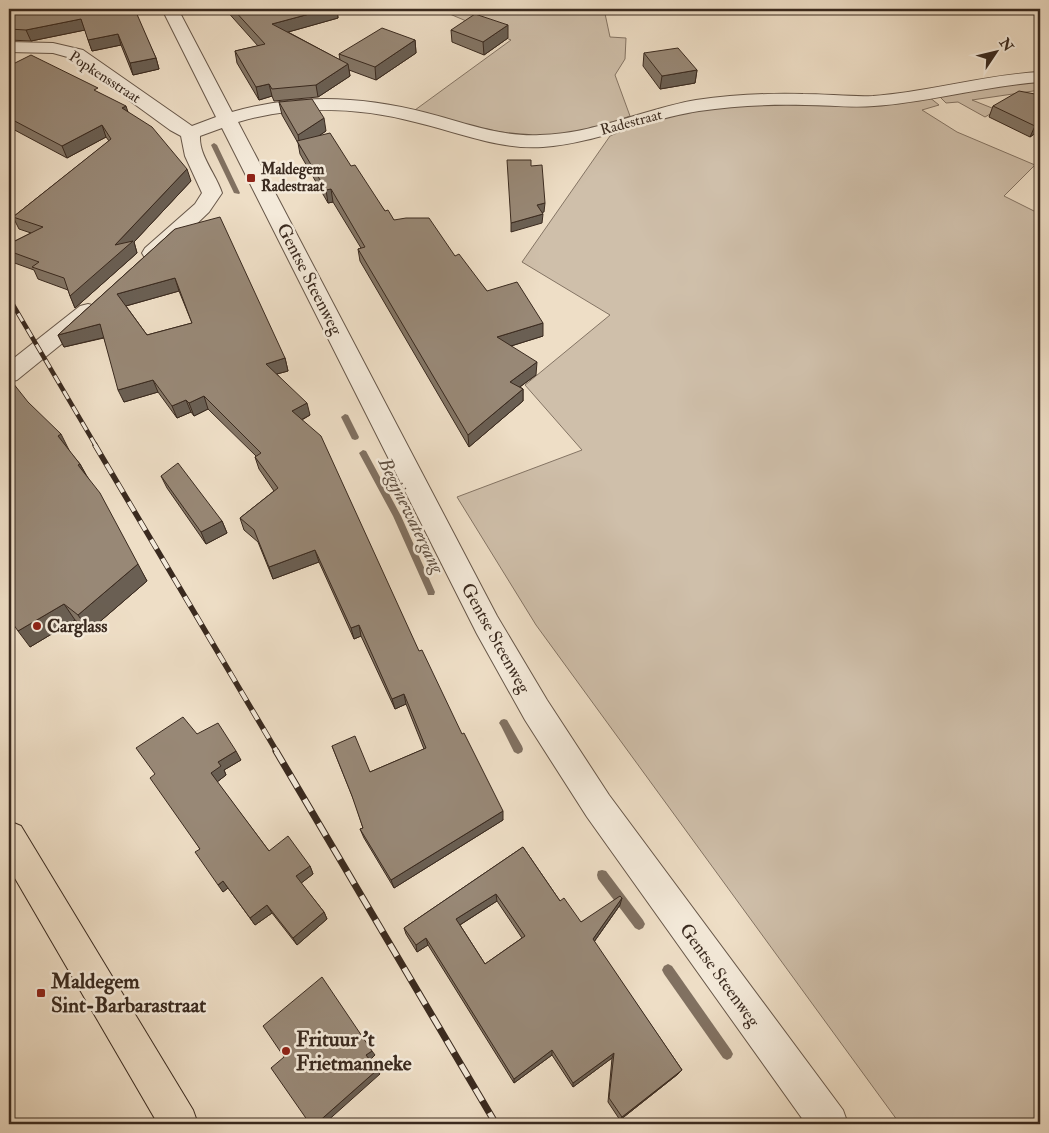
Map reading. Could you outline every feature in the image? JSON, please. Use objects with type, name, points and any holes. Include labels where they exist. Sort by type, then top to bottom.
[{"type":"main road","points":[[9,837],[179,1124]]},
{"type":"street","name":"Gentse Steenweg","points":[[170,9],[487,625],[536,710],[598,806],[829,1124]]},
{"type":"street","name":"Popkensstraat","points":[[9,47],[53,48],[77,54],[177,126],[191,133]]},
{"type":"street","name":"Radestraat","points":[[191,133],[226,121],[279,107],[296,104],[337,103],[378,108],[420,117],[508,140],[541,141],[570,138],[658,114],[713,104],[795,99],[872,101],[1040,77]]},
{"type":"street","points":[[137,267],[202,208],[212,193],[210,184],[190,139],[191,133]]},
{"type":"street","points":[[9,374],[101,300]]},
{"type":"shaded area","points":[[438,9],[604,9],[610,37],[626,38],[625,59],[615,75],[630,116],[578,133],[531,136],[473,126],[415,110],[511,40]]},
{"type":"shaded area","points":[[1040,79],[1040,90],[972,100],[997,110],[985,117],[958,102],[946,103],[938,95],[1010,82]]},
{"type":"shaded area","points":[[929,97],[939,105],[922,110],[957,132],[1035,165],[1004,196],[1040,214],[1040,1124],[900,1124],[536,625],[457,497],[582,450],[525,385],[610,315],[522,262],[610,136],[638,124],[713,107]]},
{"type":"building","points":[[9,9],[133,9],[156,58],[130,63],[118,34],[88,40],[81,19],[26,30],[9,29]]},
{"type":"building","points":[[233,9],[328,9],[272,24],[348,64],[316,85],[272,89],[269,84],[256,87],[235,51],[265,44]]},
{"type":"building","points":[[475,14],[508,25],[483,42],[451,30]]},
{"type":"building","points":[[382,28],[415,40],[375,67],[339,54]]},
{"type":"building","points":[[678,48],[697,70],[662,76],[644,53]]},
{"type":"building","points":[[31,55],[98,88],[94,90],[126,106],[122,108],[152,127],[187,169],[115,245],[133,241],[70,296],[64,278],[32,267],[39,262],[9,251],[9,244],[43,227],[13,217],[111,139],[102,125],[62,146],[9,118],[9,66]]},
{"type":"building","points":[[1019,91],[1040,95],[1040,123],[1035,126],[993,106]]},
{"type":"building","points":[[312,99],[324,118],[298,135],[279,102]]},
{"type":"building","points":[[330,133],[351,166],[355,165],[385,211],[388,210],[394,220],[429,218],[455,256],[459,254],[487,291],[517,282],[543,323],[497,337],[537,362],[510,382],[523,389],[468,435],[358,249],[365,247],[331,189],[326,190],[297,141]]},
{"type":"building","points":[[507,160],[531,160],[531,166],[542,165],[545,203],[537,205],[543,214],[511,223]]},
{"type":"building","points":[[220,217],[285,358],[266,364],[307,403],[292,411],[321,436],[419,651],[422,650],[462,734],[464,733],[503,811],[391,880],[360,829],[363,828],[332,746],[355,736],[370,772],[426,748],[404,694],[392,699],[359,625],[351,628],[315,550],[269,567],[254,530],[240,518],[278,488],[255,457],[261,453],[204,396],[189,403],[186,400],[172,406],[153,380],[118,390],[100,324],[58,335],[175,229]],"holes":[[[175,278],[192,323],[147,335],[117,294]]]},
{"type":"building","points":[[9,378],[28,402],[61,434],[58,436],[100,493],[138,564],[78,615],[64,604],[18,631],[9,618]]},
{"type":"building","points":[[178,463],[222,521],[201,532],[161,476]]},
{"type":"building","points":[[183,717],[197,734],[218,723],[236,751],[218,762],[221,766],[211,773],[269,851],[288,836],[310,866],[296,876],[324,912],[293,938],[267,905],[250,918],[223,881],[218,885],[195,852],[200,849],[150,778],[155,774],[136,748]]},
{"type":"building","points":[[523,847],[560,901],[564,898],[581,922],[620,896],[622,898],[593,939],[682,1070],[622,1117],[609,1098],[614,1053],[573,1083],[552,1050],[514,1079],[426,938],[416,945],[404,928]],"holes":[[[496,894],[525,936],[485,964],[456,919]]]},
{"type":"building","points":[[322,977],[372,1051],[366,1055],[377,1070],[316,1124],[310,1124],[271,1068],[284,1057],[263,1026]]},
{"type":"waterway","name":"Begijnewatergang","points":[[214,145],[237,193]]},
{"type":"waterway","name":"Begijnewatergang","points":[[345,417],[355,437]]},
{"type":"waterway","name":"Begijnewatergang","points":[[363,453],[397,516],[431,592]]},
{"type":"waterway","name":"Begijnewatergang","points":[[504,723],[518,749]]},
{"type":"waterway","name":"Begijnewatergang","points":[[602,875],[639,924]]},
{"type":"waterway","name":"Begijnewatergang","points":[[668,970],[727,1054]]},
{"type":"railway","points":[[9,298],[96,446]]},
{"type":"railway","points":[[95,445],[277,752]]},
{"type":"railway","points":[[276,751],[496,1124]]},
{"type":"place","name":"Maldegem Radestraat","points":[[251,178]]},
{"type":"place","name":"Carglass","points":[[37,626]]},
{"type":"place","name":"Maldegem Sint-Barbarastraat","points":[[41,993]]},
{"type":"place","name":"Frituur 't Frietmanneke","points":[[286,1051]]}]
